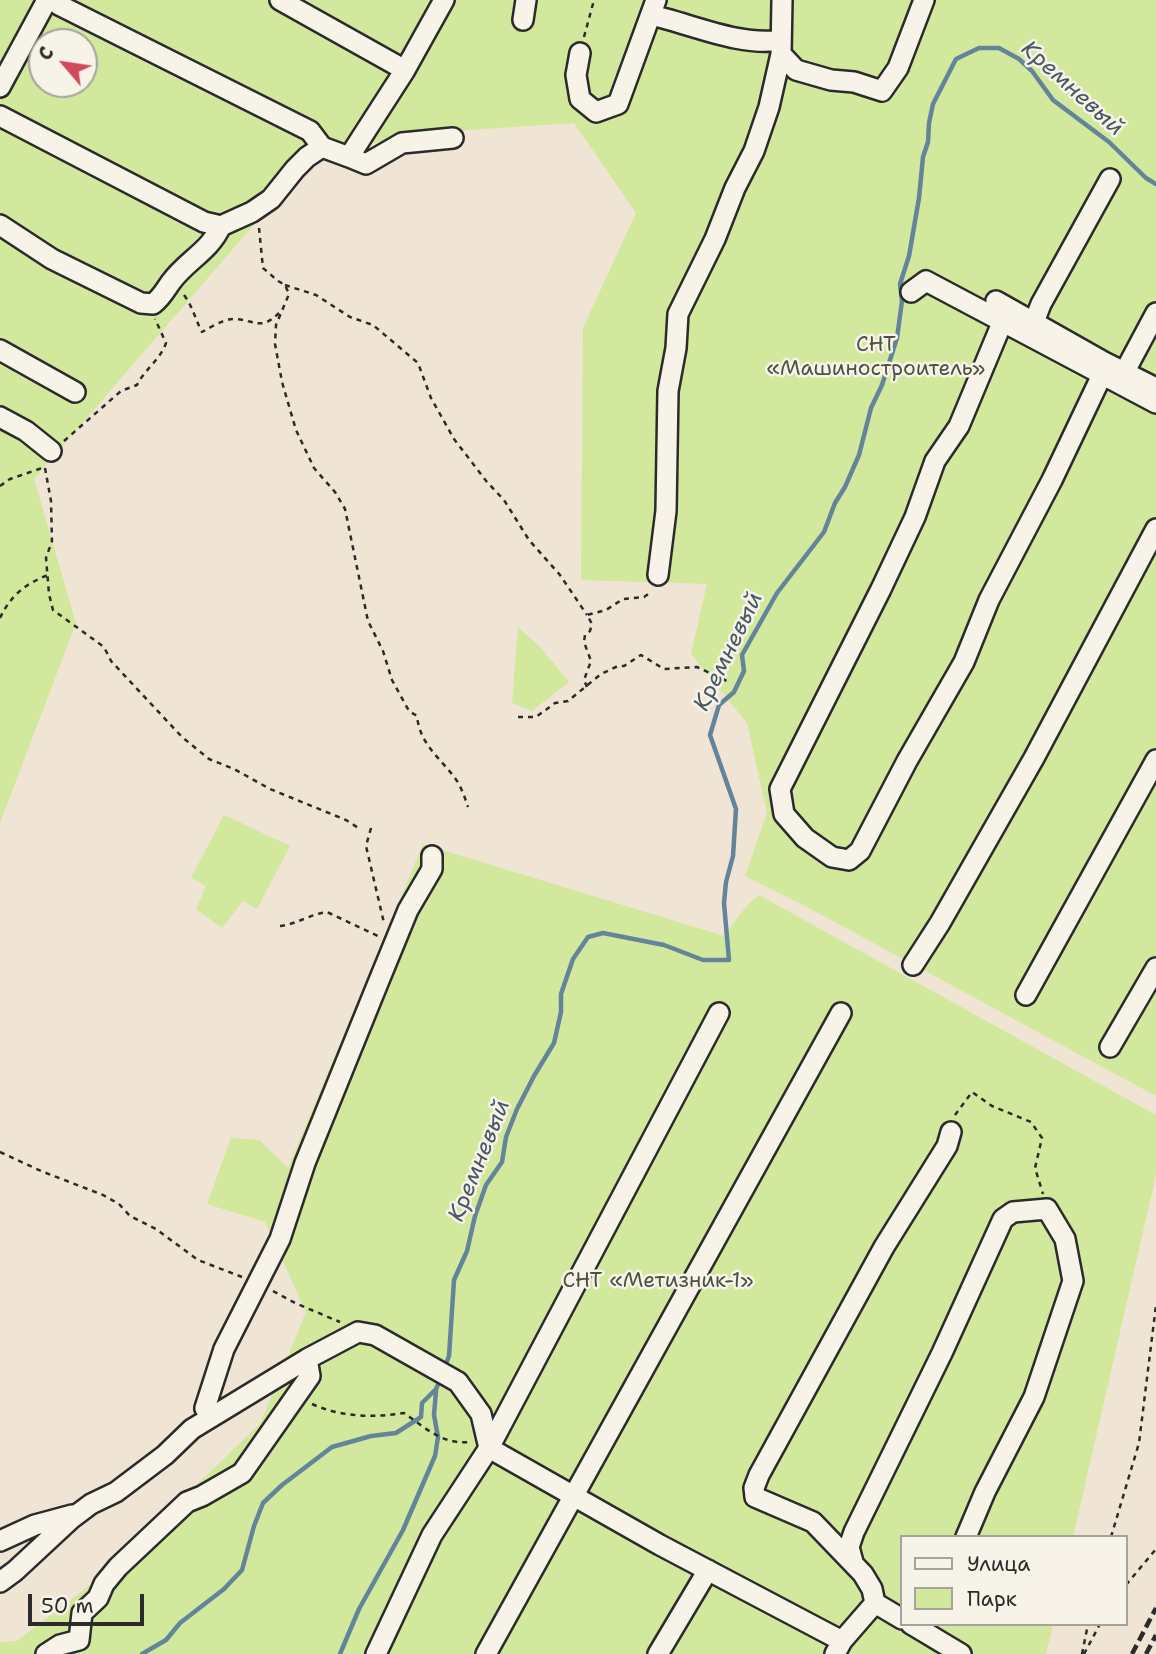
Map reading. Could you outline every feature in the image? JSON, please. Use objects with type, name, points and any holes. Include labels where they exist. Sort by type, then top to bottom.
[{"type":"lane","points":[[0,87],[47,0]]},
{"type":"lane","points":[[53,0],[310,131],[322,147],[366,164],[402,143],[453,138]]},
{"type":"lane","points":[[280,0],[405,70]]},
{"type":"lane","points":[[349,157],[405,70],[444,0]]},
{"type":"lane","points":[[523,20],[526,0]]},
{"type":"lane","points":[[658,575],[666,511],[668,391],[676,348],[678,314],[754,151],[769,107],[781,47],[782,0]]},
{"type":"lane","points":[[580,53],[576,75],[580,99],[596,112],[618,104],[653,7],[728,36],[781,47],[796,70],[831,80],[854,82],[882,91],[898,68],[924,0]]},
{"type":"lane","points":[[0,116],[204,222],[222,226],[252,212],[271,199],[295,169],[322,147]]},
{"type":"lane","points":[[1034,322],[1041,303],[1110,179]]},
{"type":"lane","points":[[0,225],[51,259],[141,303],[158,301],[172,281],[215,240],[222,226]]},
{"type":"lane","points":[[911,292],[926,281],[1156,403]]},
{"type":"lane","points":[[996,301],[1156,388]]},
{"type":"lane","points":[[1125,371],[1156,313]]},
{"type":"lane","points":[[1002,323],[1034,322]]},
{"type":"lane","points":[[1002,323],[959,426],[935,461],[915,517],[881,589],[780,789],[784,814],[804,838],[832,857],[849,860],[860,850],[964,662],[989,600],[1058,469],[1102,375]]},
{"type":"lane","points":[[0,350],[75,392]]},
{"type":"lane","points":[[1102,375],[1125,371]]},
{"type":"lane","points":[[0,417],[26,431],[48,459]]},
{"type":"lane","points":[[913,965],[940,923],[1034,758],[1156,529]]},
{"type":"lane","points":[[1026,995],[1156,760]]},
{"type":"lane","points":[[214,1415],[205,1408],[225,1349],[280,1239],[305,1163],[389,943],[432,869],[432,856]]},
{"type":"lane","points":[[1110,1047],[1156,968]]},
{"type":"lane","points":[[376,1654],[432,1535],[489,1448],[719,1013]]},
{"type":"lane","points":[[486,1654],[841,1013]]},
{"type":"lane","points":[[900,1618],[875,1603],[872,1589],[853,1562],[813,1522],[755,1497],[754,1488],[884,1247],[947,1146],[951,1132]]},
{"type":"lane","points":[[853,1562],[849,1547],[854,1532],[942,1353],[1003,1219],[1013,1212],[1047,1209],[1065,1239],[1073,1281],[1034,1397],[985,1492],[967,1535]]},
{"type":"lane","points":[[0,1581],[15,1571],[76,1514],[116,1492],[164,1455],[192,1429],[307,1359],[358,1332],[375,1335],[458,1382],[481,1414],[489,1448],[708,1570],[838,1648],[875,1603]]},
{"type":"lane","points":[[46,1654],[60,1645],[79,1640],[82,1613],[98,1598],[104,1584],[118,1567],[174,1512],[187,1502],[242,1474],[310,1376],[307,1359]]},
{"type":"lane","points":[[1,1539],[35,1525],[76,1514]]},
{"type":"lane","points":[[658,1654],[708,1570]]},
{"type":"lane","points":[[923,1627],[961,1654]]},
{"type":"path","points":[[580,53],[594,0]]},
{"type":"path","points":[[252,212],[261,233],[263,268],[285,285],[316,295],[350,317],[373,325],[418,363],[431,398],[454,439],[504,500],[529,540],[560,575],[592,624],[590,631],[584,635],[592,661],[584,680],[587,687]]},
{"type":"path","points":[[285,285],[289,294],[276,325],[275,344],[282,382],[296,430],[308,457],[345,509],[368,621],[383,651],[392,680],[409,711],[417,716],[425,743],[456,780],[468,807]]},
{"type":"path","points":[[289,294],[305,292]]},
{"type":"path","points":[[0,486],[48,459],[121,391],[137,385],[143,373],[161,356],[166,343],[154,316],[158,301],[172,293],[183,294],[193,307],[202,332],[234,319],[261,324],[272,320],[282,311]]},
{"type":"path","points":[[48,459],[52,541],[46,558],[49,594],[54,610],[104,647],[111,661],[182,737],[209,759],[270,789],[346,820],[360,829]]},
{"type":"path","points":[[0,618],[20,590],[48,575]]},
{"type":"path","points":[[587,615],[616,606],[623,599],[650,594],[658,575]]},
{"type":"path","points":[[518,717],[536,717],[555,703],[568,701],[601,674],[624,666],[641,655],[664,669],[697,667],[729,682]]},
{"type":"path","points":[[371,828],[366,846],[389,943]]},
{"type":"path","points":[[280,926],[327,912],[389,943]]},
{"type":"path","points":[[951,1132],[956,1113],[972,1092],[992,1106],[1031,1122],[1042,1138],[1035,1168],[1047,1209]]},
{"type":"path","points":[[0,1152],[103,1195],[198,1260],[338,1319],[345,1328],[358,1332]]},
{"type":"path","points":[[1112,1535],[1139,1443],[1156,1305]]},
{"type":"path","points":[[303,1386],[309,1403],[332,1413],[380,1417],[404,1413],[438,1437],[458,1444]]},
{"type":"path","points":[[1128,1584],[1156,1549]]},
{"type":"path","points":[[1083,1654],[1088,1626]]},
{"type":"path","points":[[1083,1654],[1099,1626]]},
{"type":"green space","name":"СНТ «Машиностроитель»","points":[[0,0],[1156,0],[1156,1096],[745,876],[767,813],[747,723],[691,654],[707,584],[581,580],[583,328],[636,213],[574,123],[453,131],[315,154],[34,479],[76,623],[0,823]]},
{"type":"green space","points":[[518,627],[541,648],[569,682],[532,711],[512,703]]},
{"type":"green space","points":[[224,815],[290,846],[257,909],[243,901],[222,928],[196,909],[206,886],[191,878]]},
{"type":"green space","name":"СНТ «Метизник-1»","points":[[423,844],[724,936],[748,904],[759,895],[1156,1115],[1156,1175],[1073,1535],[900,1535],[900,1626],[1053,1626],[1046,1654],[0,1654],[0,1642],[17,1641],[98,1579],[260,1424],[306,1312],[265,1222],[207,1204],[231,1138],[259,1140],[288,1168]]},
{"type":"waterway","name":"Кремневый","points":[[444,1369],[449,1356],[454,1280],[467,1251],[475,1216],[486,1185],[502,1162],[506,1137],[517,1109],[554,1043],[561,1012],[561,994],[573,959],[588,937],[603,933],[664,945],[703,960],[729,960],[724,903],[733,856],[736,809],[710,735],[719,705],[734,692],[744,671],[742,655],[777,593],[824,532],[859,455],[871,408],[882,385],[897,338],[902,301],[900,284],[909,256],[933,104],[956,59],[979,48],[999,48],[1019,59],[1032,71],[1053,100],[1109,142],[1146,178],[1156,184]]},
{"type":"waterway","name":"Кремневый","points":[[142,1654],[166,1640],[180,1623],[224,1589],[242,1570],[263,1503],[282,1485],[332,1447],[371,1436],[396,1433],[421,1417],[422,1403],[436,1389],[441,1378]]},
{"type":"waterway","points":[[340,1654],[359,1609],[403,1530],[435,1456],[438,1437],[434,1415],[436,1391]]},
{"type":"railway","points":[[1132,1654],[1156,1608]]},
{"type":"railway","points":[[1146,1654],[1156,1635]]}]
